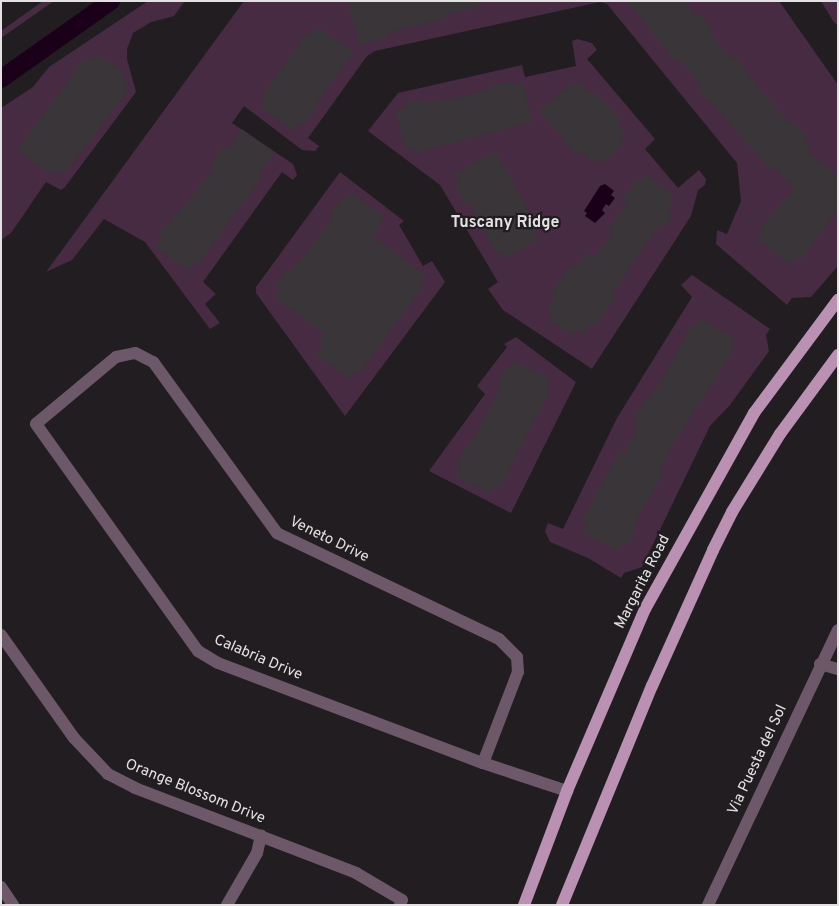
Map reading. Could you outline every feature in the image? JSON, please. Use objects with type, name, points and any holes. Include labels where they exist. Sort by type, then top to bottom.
[{"type":"main road","name":"Margarita Road","points":[[524,905],[567,791],[645,609],[724,462],[806,339],[838,300]]},
{"type":"main road","points":[[562,905],[681,618],[732,512],[780,434],[838,355]]},
{"type":"street","name":"Calabria Drive","points":[[135,353],[116,357],[36,424],[198,651],[218,663],[483,763],[567,791]]},
{"type":"street","name":"Veneto Drive","points":[[135,353],[153,362],[277,533],[500,639],[517,657],[518,672],[483,763]]},
{"type":"street","name":"Via Puesta del Sol","points":[[708,905],[820,664],[838,630]]},
{"type":"street","name":"Orange Blossom Drive","points":[[1,635],[74,738],[108,774],[135,788],[356,872],[401,902]]},
{"type":"street","points":[[820,664],[838,669]]},
{"type":"street","points":[[228,905],[256,853],[261,835]]},
{"type":"street","points":[[1,887],[13,905]]},
{"type":"shaded area","points":[[43,1],[54,1],[1,38],[1,31]]},
{"type":"shaded area","points":[[102,1],[116,1],[1,83],[1,73]]},
{"type":"shaded area","points":[[148,1],[185,1],[174,16],[151,22],[133,33],[127,49],[127,59],[136,92],[65,187],[61,190],[46,182],[11,233],[1,240],[1,108],[33,87],[49,67]]},
{"type":"shaded area","points":[[244,1],[779,1],[838,85],[838,266],[811,297],[792,298],[787,305],[716,244],[717,230],[727,234],[741,201],[737,163],[607,4],[600,2],[375,51],[367,56],[308,138],[319,146],[315,151],[302,150],[244,106],[232,123],[293,164],[297,175],[293,180],[282,172],[203,282],[216,294],[205,304],[220,323],[210,329],[145,242],[104,219],[72,260],[46,272]]},
{"type":"shaded area","points":[[821,1],[838,1],[838,26],[833,21]]},
{"type":"shaded area","points":[[577,39],[592,43],[597,50],[587,59],[655,139],[645,149],[678,188],[699,170],[706,179],[705,185],[698,190],[691,216],[592,369],[503,310],[488,289],[498,282],[440,185],[368,131],[398,93],[522,65],[525,77],[576,66],[572,41]]},
{"type":"shaded area","points":[[340,172],[404,221],[399,225],[423,266],[432,261],[445,282],[345,416],[256,293],[256,287]]},
{"type":"shaded area","points":[[605,184],[614,191],[611,195],[615,198],[609,206],[606,204],[602,210],[605,213],[595,223],[585,216],[587,213],[584,211],[600,186]]},
{"type":"shaded area","points":[[692,275],[770,329],[766,335],[769,351],[730,405],[710,426],[642,567],[624,573],[621,578],[588,558],[550,542],[545,531],[548,523],[563,529],[617,418],[692,297],[681,285]]},
{"type":"shaded area","points":[[516,337],[576,382],[511,513],[429,471],[485,394],[477,386],[507,347],[504,344]]},
{"type":"building","points":[[348,1],[481,1],[482,6],[445,15],[446,19],[388,33],[389,37],[359,45]]},
{"type":"building","points":[[627,1],[684,1],[696,16],[699,14],[713,30],[710,33],[732,59],[735,55],[762,92],[791,125],[794,122],[808,137],[805,140],[811,147],[807,151],[838,176],[838,209],[801,260],[796,257],[790,265],[758,239],[764,231],[760,228],[794,189],[774,167],[771,170],[697,88],[701,85],[678,58],[675,61]]},
{"type":"building","points":[[318,27],[354,52],[313,107],[316,109],[304,125],[300,122],[294,131],[260,107],[266,99],[262,96],[308,31],[312,34]]},
{"type":"building","points":[[95,54],[124,71],[121,75],[128,81],[123,87],[128,91],[66,172],[62,169],[58,175],[51,170],[48,173],[17,150],[85,58],[89,61]]},
{"type":"building","points":[[513,81],[514,85],[523,83],[532,122],[415,153],[414,148],[405,150],[396,111],[406,108],[405,103],[424,99],[425,103],[451,99],[493,89],[492,85]]},
{"type":"building","points":[[580,82],[592,95],[596,92],[621,120],[617,123],[626,134],[620,140],[624,145],[603,163],[598,158],[592,163],[581,151],[577,155],[539,111],[572,83],[575,87]]},
{"type":"building","points":[[242,129],[275,153],[259,174],[262,177],[197,266],[193,263],[188,270],[155,247],[161,238],[157,235],[188,202],[214,167],[211,164],[223,147],[227,150]]},
{"type":"building","points":[[495,151],[539,228],[534,231],[539,239],[505,259],[501,252],[497,254],[469,202],[465,203],[455,186],[460,183],[454,174]]},
{"type":"building","points":[[645,174],[674,195],[669,202],[673,205],[668,212],[673,215],[664,227],[660,224],[613,292],[617,295],[595,326],[591,323],[583,335],[576,330],[572,335],[549,319],[553,314],[546,310],[556,296],[551,293],[572,263],[576,267],[587,252],[593,257],[597,254],[613,232],[608,229],[627,203],[622,200],[636,180],[639,182]]},
{"type":"building","points":[[351,192],[384,216],[374,237],[426,275],[420,283],[424,285],[359,374],[355,371],[349,379],[316,355],[322,347],[318,344],[325,334],[274,297],[280,288],[276,285],[288,269],[291,271],[307,252],[333,217],[330,214],[343,197],[346,200]]},
{"type":"building","points":[[701,318],[736,340],[730,348],[734,350],[674,443],[660,471],[663,473],[634,525],[637,527],[628,545],[623,542],[619,551],[582,532],[587,523],[582,521],[619,451],[624,454],[636,431],[633,429],[638,420],[633,417],[662,381],[692,324],[696,326]]},
{"type":"building","points":[[514,361],[551,379],[546,388],[550,390],[500,488],[495,486],[491,494],[455,476],[460,467],[455,464],[481,427],[500,387],[497,386],[506,367],[510,369]]},
{"type":"waterway","points":[[1,79],[111,1]]},
{"type":"district","name":"Tuscany Ridge","points":[[505,223]]}]
